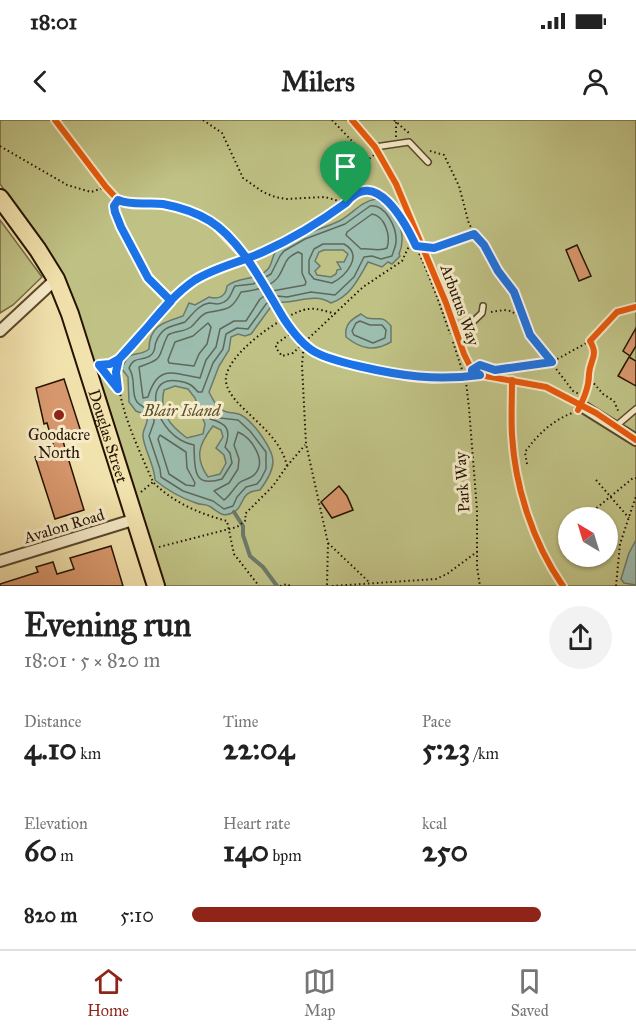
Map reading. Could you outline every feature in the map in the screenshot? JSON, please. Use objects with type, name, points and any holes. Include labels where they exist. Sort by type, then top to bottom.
[{"type":"main road","name":"Douglas Street","points":[[0,198],[57,279],[156,586]]},
{"type":"street","points":[[0,331],[57,279]]},
{"type":"street","points":[[581,404],[619,423],[636,440]]},
{"type":"street","name":"Avalon Road","points":[[0,561],[136,519]]},
{"type":"lane","points":[[379,152],[409,142],[428,162]]},
{"type":"lane","points":[[458,336],[482,313],[483,306]]},
{"type":"lane","points":[[619,423],[636,408]]},
{"type":"path","points":[[203,120],[222,133],[243,177],[263,192],[286,199],[325,197],[346,203]]},
{"type":"path","points":[[332,120],[369,159]]},
{"type":"path","points":[[394,120],[414,138]]},
{"type":"path","points":[[423,145],[432,153],[444,155],[459,186],[469,224],[514,292],[525,325]]},
{"type":"path","points":[[0,146],[67,185],[114,196]]},
{"type":"path","points":[[118,389],[99,365],[110,364],[119,359],[182,290],[202,276],[247,259],[307,229],[346,203],[352,196],[369,159],[379,152]]},
{"type":"path","points":[[99,178],[114,196],[115,212],[138,261],[148,278],[171,301]]},
{"type":"path","points":[[293,332],[276,344],[279,353],[288,356],[307,346],[363,287],[402,261],[410,244],[410,234]]},
{"type":"path","points":[[416,246],[434,248],[474,234]]},
{"type":"path","points":[[239,251],[252,267]]},
{"type":"path","points":[[287,466],[278,443],[229,390],[226,374],[238,356],[283,318],[307,309],[319,309],[335,314]]},
{"type":"path","points":[[280,310],[293,332],[307,346]]},
{"type":"path","points":[[482,313],[504,310],[511,311],[520,318],[581,404]]},
{"type":"path","points":[[465,377],[480,365],[495,370],[552,362],[593,338],[595,349]]},
{"type":"path","points":[[307,346],[302,365],[306,444],[328,543],[327,586]]},
{"type":"path","points":[[119,359],[116,372],[118,389],[153,482],[159,489],[190,508],[226,521],[234,554],[259,586]]},
{"type":"path","points":[[455,377],[480,375]]},
{"type":"path","points":[[527,464],[525,452],[539,434],[581,404],[590,377]]},
{"type":"path","points":[[590,377],[603,394],[614,401],[619,423]]},
{"type":"path","points":[[145,551],[237,527],[246,520],[244,514],[273,486],[306,444]]},
{"type":"path","points":[[598,507],[633,478],[636,478]]},
{"type":"path","points":[[596,480],[629,518]]},
{"type":"path","points":[[616,586],[620,543],[636,496]]},
{"type":"path","points":[[328,543],[369,583]]},
{"type":"path","points":[[332,586],[436,579],[447,574],[478,551]]},
{"type":"path","points":[[281,585],[290,586]]},
{"type":"green space","name":"Blair Island","points":[[0,120],[636,120],[636,586],[163,586],[60,269],[0,184]]},
{"type":"green space","points":[[0,220],[42,277],[13,305],[0,313]]},
{"type":"water","points":[[376,199],[383,203],[398,222],[402,238],[400,256],[392,264],[388,262],[382,267],[368,262],[349,291],[331,303],[312,298],[279,302],[270,308],[251,334],[245,336],[238,334],[231,337],[229,350],[219,366],[209,392],[221,409],[239,414],[248,420],[269,447],[273,460],[272,467],[260,490],[248,493],[238,509],[226,515],[220,514],[208,505],[185,499],[160,484],[155,480],[143,439],[147,415],[136,411],[129,402],[128,377],[122,369],[125,362],[131,355],[149,349],[155,330],[164,323],[183,316],[189,303],[195,305],[209,297],[224,295],[227,286],[232,283],[264,273],[270,267],[276,250],[285,243],[341,220]],"holes":[[[343,250],[348,254],[344,262],[337,262],[341,269],[331,277],[317,275],[315,271],[320,266],[315,261],[319,252]],[[175,386],[188,389],[195,398],[205,424],[203,434],[187,438],[170,423],[164,411],[164,390]],[[213,426],[221,430],[223,437],[216,448],[224,455],[226,463],[220,474],[208,477],[200,457],[200,451]]]},
{"type":"water","points":[[361,314],[367,318],[382,319],[388,322],[391,326],[391,342],[379,347],[368,348],[346,337],[347,325]]},
{"type":"water","points":[[636,540],[636,585],[624,583],[621,579],[629,553]]},
{"type":"building","points":[[577,245],[591,276],[579,281],[566,250]]},
{"type":"building","points":[[636,328],[636,346],[630,356],[623,351]]},
{"type":"building","points":[[629,357],[636,361],[636,386],[618,376]]},
{"type":"building","points":[[64,379],[81,432],[62,438],[84,510],[55,519],[35,457],[55,451],[47,423],[44,424],[36,388]]},
{"type":"building","points":[[339,486],[347,496],[353,510],[332,518],[321,502]]},
{"type":"building","points":[[111,546],[123,586],[0,586],[0,584],[38,572],[36,567],[53,562],[57,574],[74,569],[70,558]]},
{"type":"waterway","points":[[234,512],[243,526],[243,535],[250,556],[263,567],[277,586]]},
{"type":"cycle path","points":[[55,120],[118,200],[129,203],[163,204],[192,212],[212,222],[247,259],[293,332],[315,352],[348,363],[410,377],[433,379],[480,375]]},
{"type":"cycle path","name":"Arbutus Way","points":[[352,120],[375,147],[396,184],[472,370],[480,375],[546,387],[596,413],[636,440]]},
{"type":"cycle path","points":[[578,410],[587,388],[594,354],[590,341],[617,312],[636,307]]},
{"type":"cycle path","points":[[512,380],[512,435],[517,474],[534,533],[563,586]]},
{"type":"place","name":"Goodacre North","points":[[59,415]]},
{"type":"route","points":[[346,203],[287,240],[247,259],[202,276],[182,290],[171,301],[119,359],[110,364],[99,365],[118,389],[116,372],[119,359],[129,349],[171,301],[148,278],[138,261],[115,212],[114,206],[118,200],[129,203],[163,204],[192,212],[212,222],[247,259],[293,332],[315,352],[382,372],[433,379],[480,375],[472,370],[480,365],[495,370],[552,362],[530,335],[514,292],[498,271],[484,245],[474,234],[434,248],[416,246],[394,208],[384,196],[362,191],[352,196],[346,203]]}]
